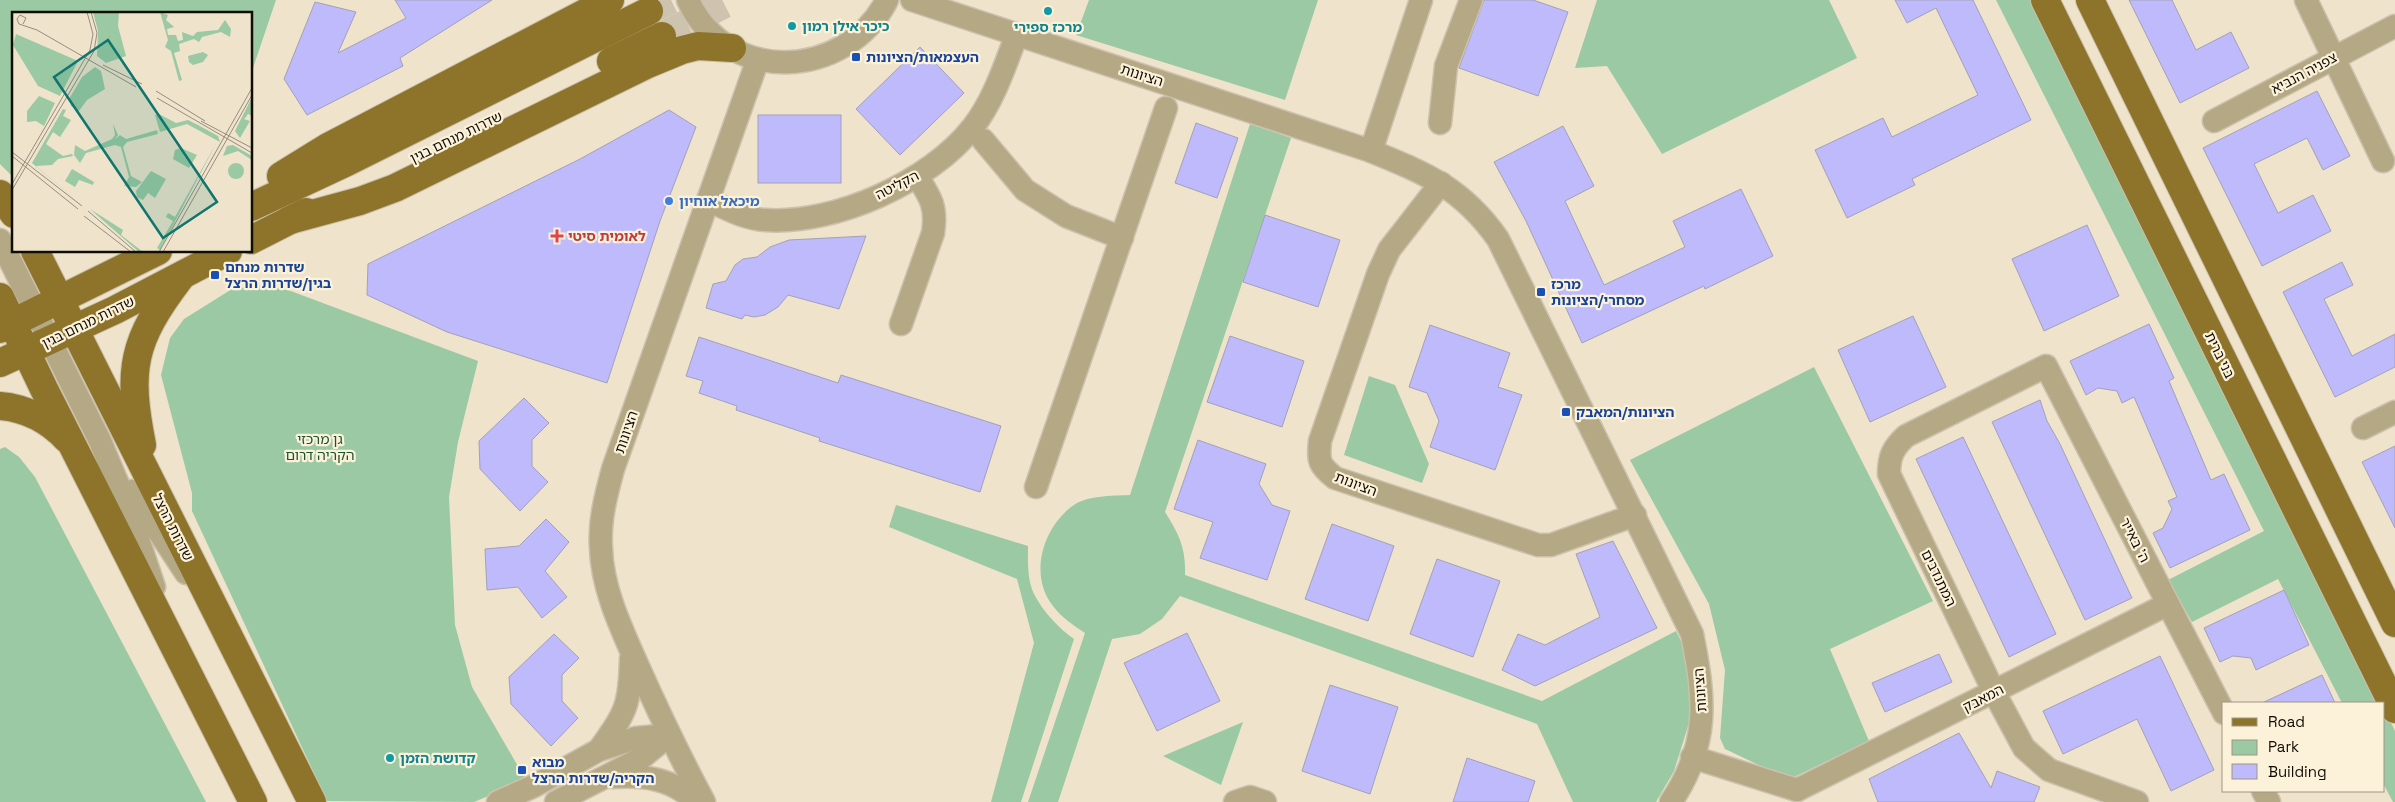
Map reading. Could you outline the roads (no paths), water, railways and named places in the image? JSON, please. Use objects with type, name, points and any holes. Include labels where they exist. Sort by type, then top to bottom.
[{"type":"main road","points":[[252,196],[280,176],[328,147],[610,0]]},
{"type":"main road","name":"בני ברית","points":[[2045,0],[2395,709]]},
{"type":"main road","points":[[2090,0],[2395,623]]},
{"type":"main road","name":"שדרות מנחם בגין","points":[[252,207],[347,162],[649,11]]},
{"type":"main road","name":"שדרות מנחם בגין","points":[[252,239],[662,36]]},
{"type":"main road","points":[[290,220],[360,201],[395,188],[648,64],[682,50],[698,46],[732,48]]},
{"type":"main road","points":[[0,192],[12,211]]},
{"type":"main road","name":"שדרות הרצל","points":[[36,252],[312,802]]},
{"type":"main road","points":[[16,321],[156,252]]},
{"type":"main road","name":"שדרות מנחם בגין","points":[[0,363],[75,329],[226,252]]},
{"type":"main road","points":[[149,478],[137,417],[133,376],[143,338],[153,317],[182,274]]},
{"type":"main road","points":[[0,297],[16,321],[26,352],[254,802]]},
{"type":"main road","points":[[0,406],[31,413],[59,430],[73,446]]},
{"type":"street","points":[[688,0],[702,23],[732,48],[758,59],[790,63],[811,61],[832,54],[851,43],[867,29],[888,0]]},
{"type":"street","name":"הציונות","points":[[912,0],[1371,151],[1422,171],[1459,195],[1473,208],[1498,239],[1692,634],[1702,689],[1702,716],[1698,741],[1692,758],[1671,802]]},
{"type":"street","points":[[1371,151],[1421,0]]},
{"type":"street","points":[[1440,124],[1446,66],[1471,0]]},
{"type":"street","points":[[2306,0],[2384,160]]},
{"type":"street","name":"צפניה הנביא","points":[[2214,121],[2395,26]]},
{"type":"street","name":"הקליטה","points":[[708,200],[747,216],[764,220],[801,219],[835,211],[881,195],[917,176],[946,154],[973,127],[996,85],[1017,34]]},
{"type":"street","name":"הציונות","points":[[704,802],[669,735],[620,627],[609,591],[601,550],[601,517],[613,469],[758,59]]},
{"type":"street","points":[[1036,487],[1166,108]]},
{"type":"street","points":[[984,140],[1025,190],[1066,216],[1122,238]]},
{"type":"street","points":[[901,324],[933,233],[935,219],[935,208],[930,195],[917,176]]},
{"type":"street","name":"הציונות","points":[[1441,183],[1388,250],[1320,441],[1318,456],[1321,467],[1335,478],[1538,545],[1551,545],[1635,515]]},
{"type":"street","points":[[0,192],[12,201]]},
{"type":"street","points":[[0,240],[16,321],[50,340],[100,441],[128,506],[169,636]]},
{"type":"street","name":"ה' באייר","points":[[2046,366],[2222,709]]},
{"type":"street","name":"המתנדבים","points":[[2046,366],[1906,436],[1894,448],[1889,461],[1889,474],[1994,692],[2024,748],[2049,770],[2137,802]]},
{"type":"street","points":[[2363,428],[2395,412]]},
{"type":"street","points":[[100,441],[155,528],[218,616]]},
{"type":"street","name":"המאבק","points":[[1800,796],[1994,692],[2168,604]]},
{"type":"street","points":[[599,750],[621,719],[628,702],[631,650]]},
{"type":"street","points":[[498,802],[534,786],[599,750],[636,738],[669,735]]},
{"type":"street","points":[[556,802],[640,759],[669,735]]},
{"type":"street","points":[[1692,758],[1800,796]]},
{"type":"street","points":[[608,777],[633,776],[662,780],[674,785],[696,802]]},
{"type":"street","points":[[1235,802],[1250,797],[1265,802]]},
{"type":"tunnel","points":[[649,11],[671,0]]},
{"type":"tunnel","points":[[662,36],[733,0]]},
{"type":"place","name":"מרכז ספירי","points":[[1048,11]]},
{"type":"place","name":"כיכר אילן רמון","points":[[792,26]]},
{"type":"place","name":"העצמאות/הציונות","points":[[856,57]]},
{"type":"place","name":"מיכאל אוחיון","points":[[669,201]]},
{"type":"place","name":"לאומית סיטי","points":[[557,236]]},
{"type":"place","name":"שדרות מנחם בגין/שדרות הרצל","points":[[215,275]]},
{"type":"place","name":"מרכז מסחרי/הציונות","points":[[1541,292]]},
{"type":"place","name":"הציונות/המאבק","points":[[1566,412]]},
{"type":"place","name":"קדושת הזמן","points":[[390,758]]},
{"type":"place","name":"מבוא הקריה/שדרות הרצל","points":[[522,770]]},
{"type":"park label","name":"גן מרכזי הקריה דרום","points":[[320,448]]}]
